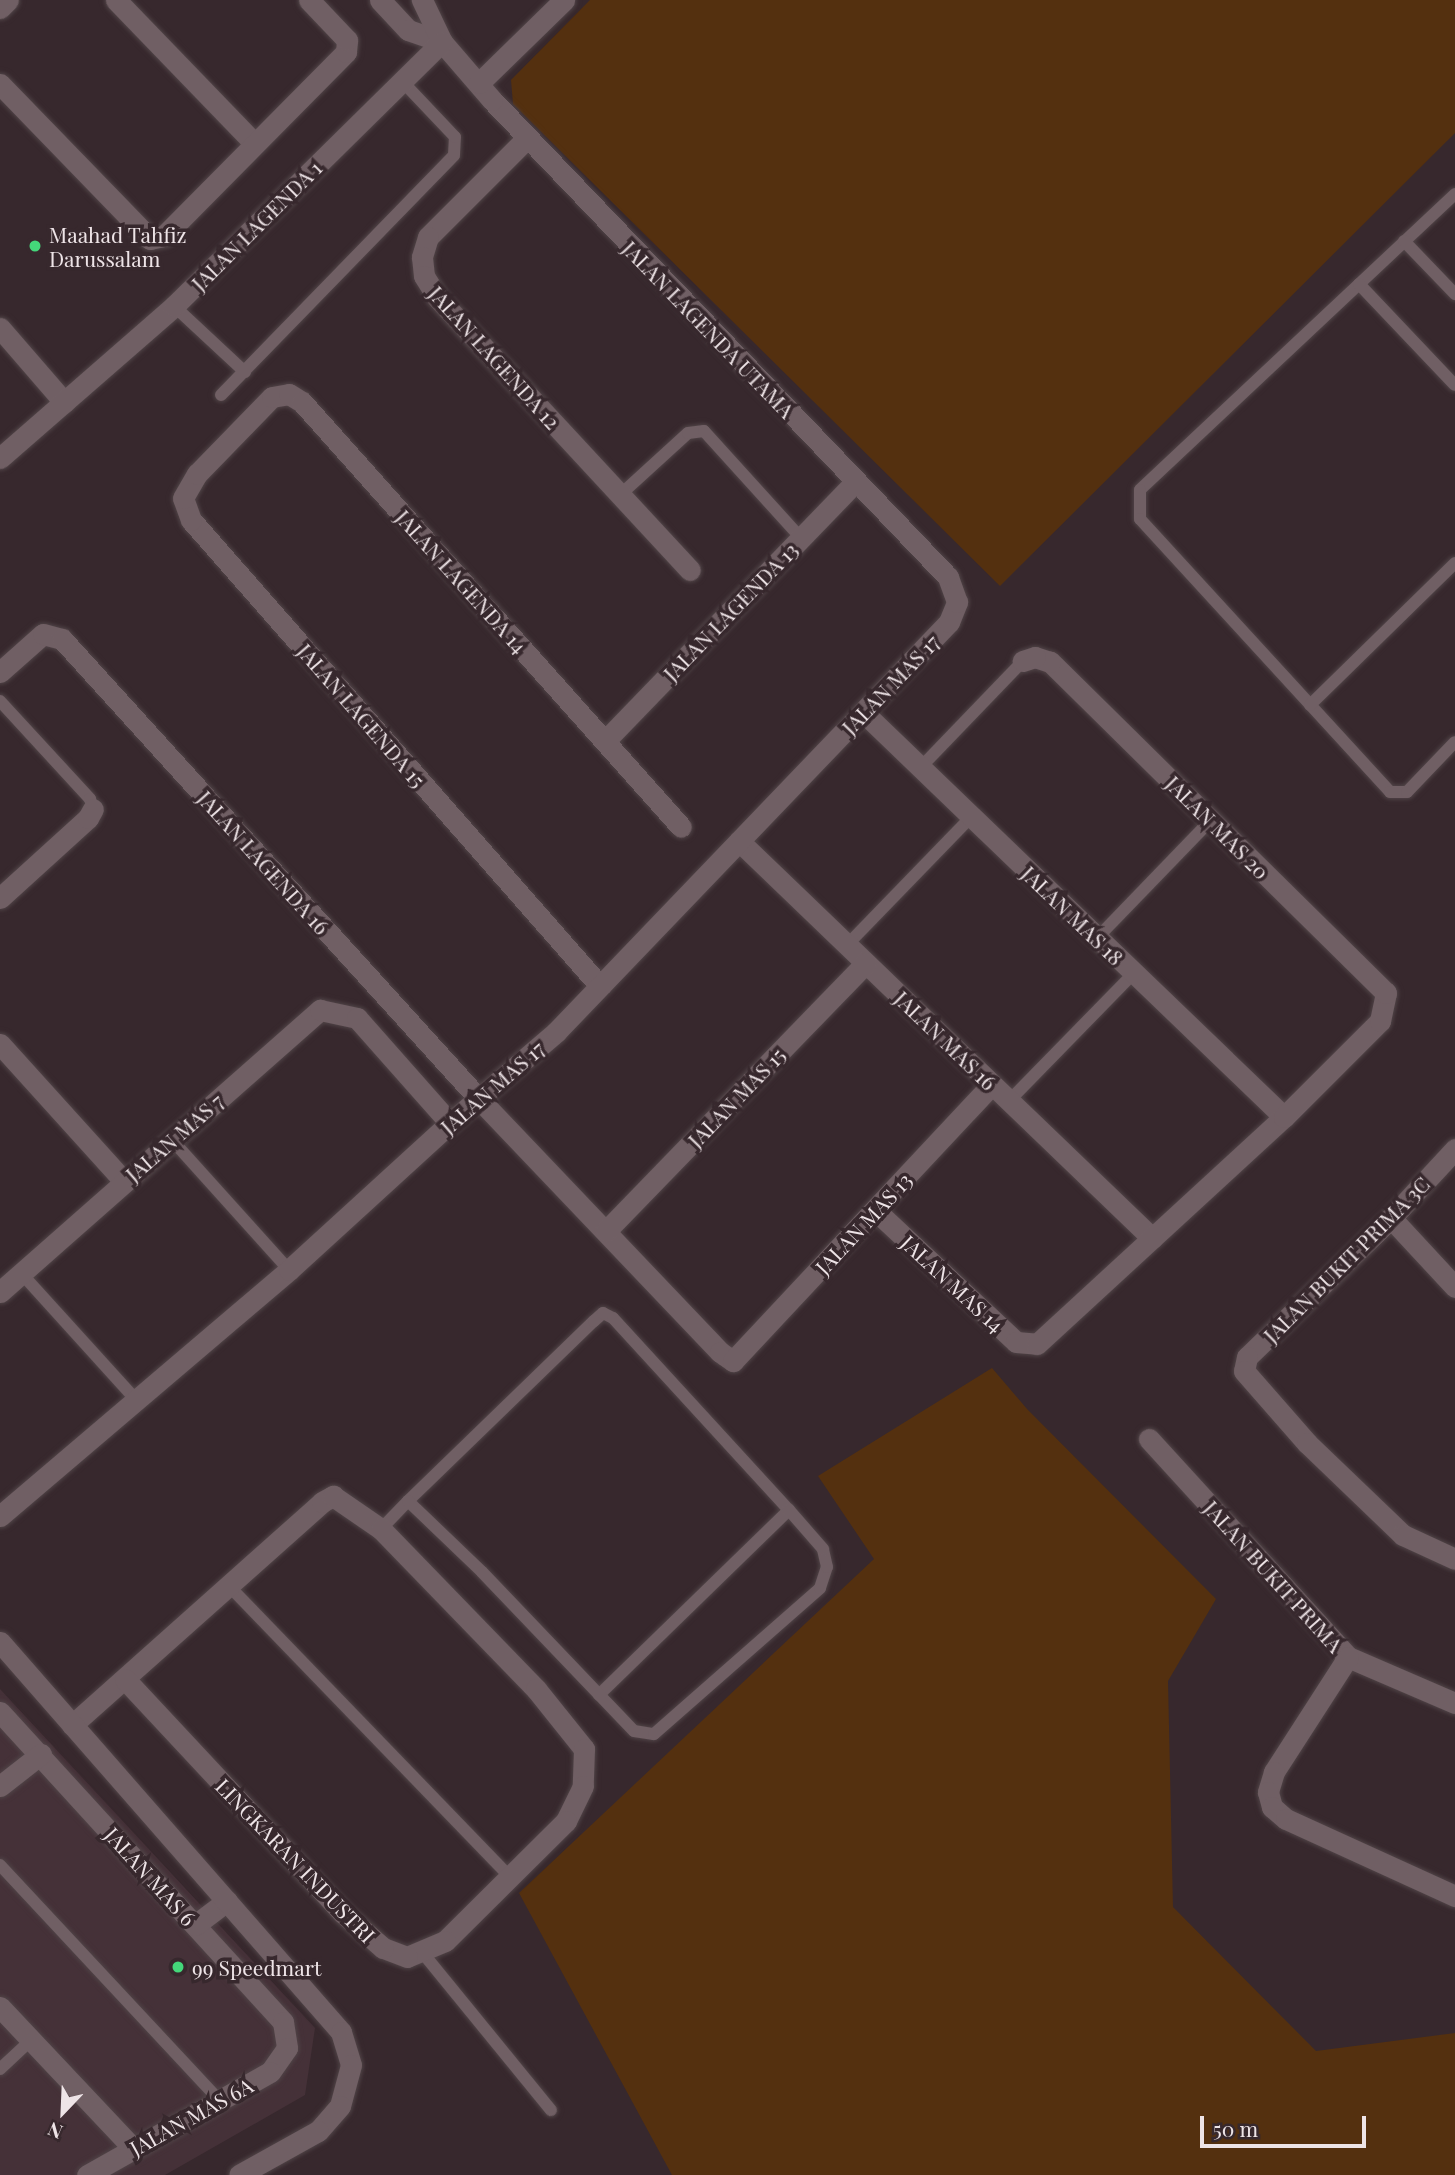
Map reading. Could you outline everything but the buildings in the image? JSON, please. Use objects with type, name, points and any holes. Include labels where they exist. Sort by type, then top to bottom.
[{"type":"street","points":[[0,8],[8,0]]},
{"type":"street","points":[[116,0],[254,143]]},
{"type":"street","points":[[0,84],[150,239],[164,236],[346,52],[347,40],[309,0]]},
{"type":"street","name":"JALAN LAGENDA UTAMA","points":[[380,0],[408,30],[442,42]]},
{"type":"street","name":"JALAN LAGENDA UTAMA","points":[[422,0],[442,42],[527,138],[947,577],[957,601],[949,622]]},
{"type":"street","points":[[479,83],[564,0]]},
{"type":"street","name":"JALAN LAGENDA 1","points":[[0,458],[174,306],[442,42]]},
{"type":"street","name":"JALAN LAGENDA 12","points":[[527,138],[428,237],[422,257],[424,276],[437,297],[690,570]]},
{"type":"street","points":[[0,328],[64,402]]},
{"type":"street","name":"JALAN LAGENDA 14","points":[[231,438],[272,397],[289,394],[302,402],[681,827]]},
{"type":"street","name":"JALAN LAGENDA 15","points":[[231,438],[197,474],[183,498],[191,520],[600,986]]},
{"type":"street","name":"JALAN LAGENDA 13","points":[[605,741],[855,482]]},
{"type":"street","name":"JALAN MAS 17","points":[[0,1516],[289,1270],[450,1123],[556,1032],[949,622]]},
{"type":"street","name":"JALAN LAGENDA 16","points":[[0,672],[43,634],[62,639],[480,1100],[720,1352],[733,1361]]},
{"type":"street","name":"JALAN MAS 20","points":[[1023,662],[1035,657],[1050,662],[1387,993],[1380,1021],[1284,1117]]},
{"type":"street","name":"JALAN MAS 18","points":[[863,712],[1284,1117]]},
{"type":"street","points":[[0,898],[88,818],[93,809]]},
{"type":"street","name":"JALAN MAS 16","points":[[739,841],[1153,1238]]},
{"type":"street","name":"JALAN MAS 15","points":[[606,1231],[866,963]]},
{"type":"street","name":"JALAN MAS 7","points":[[0,1292],[123,1180],[320,1010],[357,1018],[450,1123]]},
{"type":"street","points":[[0,1044],[123,1180]]},
{"type":"street","name":"JALAN MAS 13","points":[[733,1361],[992,1084]]},
{"type":"street","points":[[1153,1238],[1284,1117]]},
{"type":"street","name":"JALAN BUKIT PRIMA 3C","points":[[1455,1149],[1391,1218],[1247,1357],[1244,1371],[1307,1443],[1403,1535],[1455,1559]]},
{"type":"street","name":"JALAN MAS 14","points":[[875,1210],[1016,1342],[1037,1343],[1153,1238]]},
{"type":"street","points":[[1391,1218],[1455,1287]]},
{"type":"street","name":"JALAN BUKIT PRIMA","points":[[1149,1439],[1348,1657],[1455,1703]]},
{"type":"street","points":[[72,1724],[333,1496],[381,1529],[536,1689],[584,1749],[583,1786],[566,1821],[445,1941],[422,1952]]},
{"type":"street","points":[[0,1642],[341,2032],[351,2065],[340,2106],[318,2131],[239,2175]]},
{"type":"street","points":[[1348,1657],[1273,1772],[1268,1792],[1272,1807],[1286,1819],[1455,1896]]},
{"type":"street","name":"LINGKARAN INDUSTRI","points":[[125,1679],[343,1913],[383,1948],[407,1956],[422,1952]]},
{"type":"street","name":"JALAN MAS 6","points":[[0,1712],[283,2022],[287,2048]]},
{"type":"street","points":[[0,1786],[41,1754]]},
{"type":"street","points":[[195,1925],[227,1901]]},
{"type":"street","points":[[0,2007],[134,2149]]},
{"type":"street","name":"JALAN MAS 6A","points":[[87,2175],[270,2072],[287,2048]]},
{"type":"lane","points":[[220,395],[454,155],[455,137],[402,81]]},
{"type":"lane","points":[[1455,194],[1140,490],[1140,519],[1390,792],[1407,792],[1455,742]]},
{"type":"lane","points":[[1405,241],[1455,294]]},
{"type":"lane","points":[[1359,284],[1455,385]]},
{"type":"lane","points":[[174,306],[244,372]]},
{"type":"lane","points":[[620,495],[688,433],[704,431],[801,538]]},
{"type":"lane","points":[[1310,705],[1455,563]]},
{"type":"lane","points":[[920,768],[1023,662]]},
{"type":"lane","points":[[0,701],[90,799],[93,809]]},
{"type":"lane","points":[[847,945],[971,817]]},
{"type":"lane","points":[[1097,938],[1211,820]]},
{"type":"lane","points":[[1009,1101],[1133,973]]},
{"type":"lane","points":[[172,1140],[289,1270]]},
{"type":"lane","points":[[21,1273],[136,1400]]},
{"type":"lane","points":[[381,1529],[408,1501],[603,1314],[613,1318],[789,1510],[823,1549],[827,1567],[820,1588],[654,1734],[634,1731],[482,1572],[408,1501]]},
{"type":"lane","points":[[599,1695],[789,1510]]},
{"type":"lane","points":[[229,1586],[510,1877]]},
{"type":"lane","points":[[0,1864],[220,2101]]},
{"type":"lane","points":[[422,1952],[551,2110]]},
{"type":"lane","points":[[0,2069],[31,2040]]},
{"type":"shaded area","points":[[590,0],[1455,0],[1455,133],[1000,586],[513,104],[511,80]]},
{"type":"shaded area","points":[[992,1368],[1027,1409],[1216,1599],[1168,1681],[1173,1907],[1316,2051],[1455,2033],[1455,2175],[672,2175],[519,1893],[874,1559],[818,1476]]},
{"type":"shaded area","points":[[0,1689],[315,2028],[305,2095],[165,2175],[0,2175]]},
{"type":"place","name":"Maahad Tahfiz Darussalam","points":[[35,246]]},
{"type":"place","name":"99 Speedmart","points":[[178,1967]]}]
